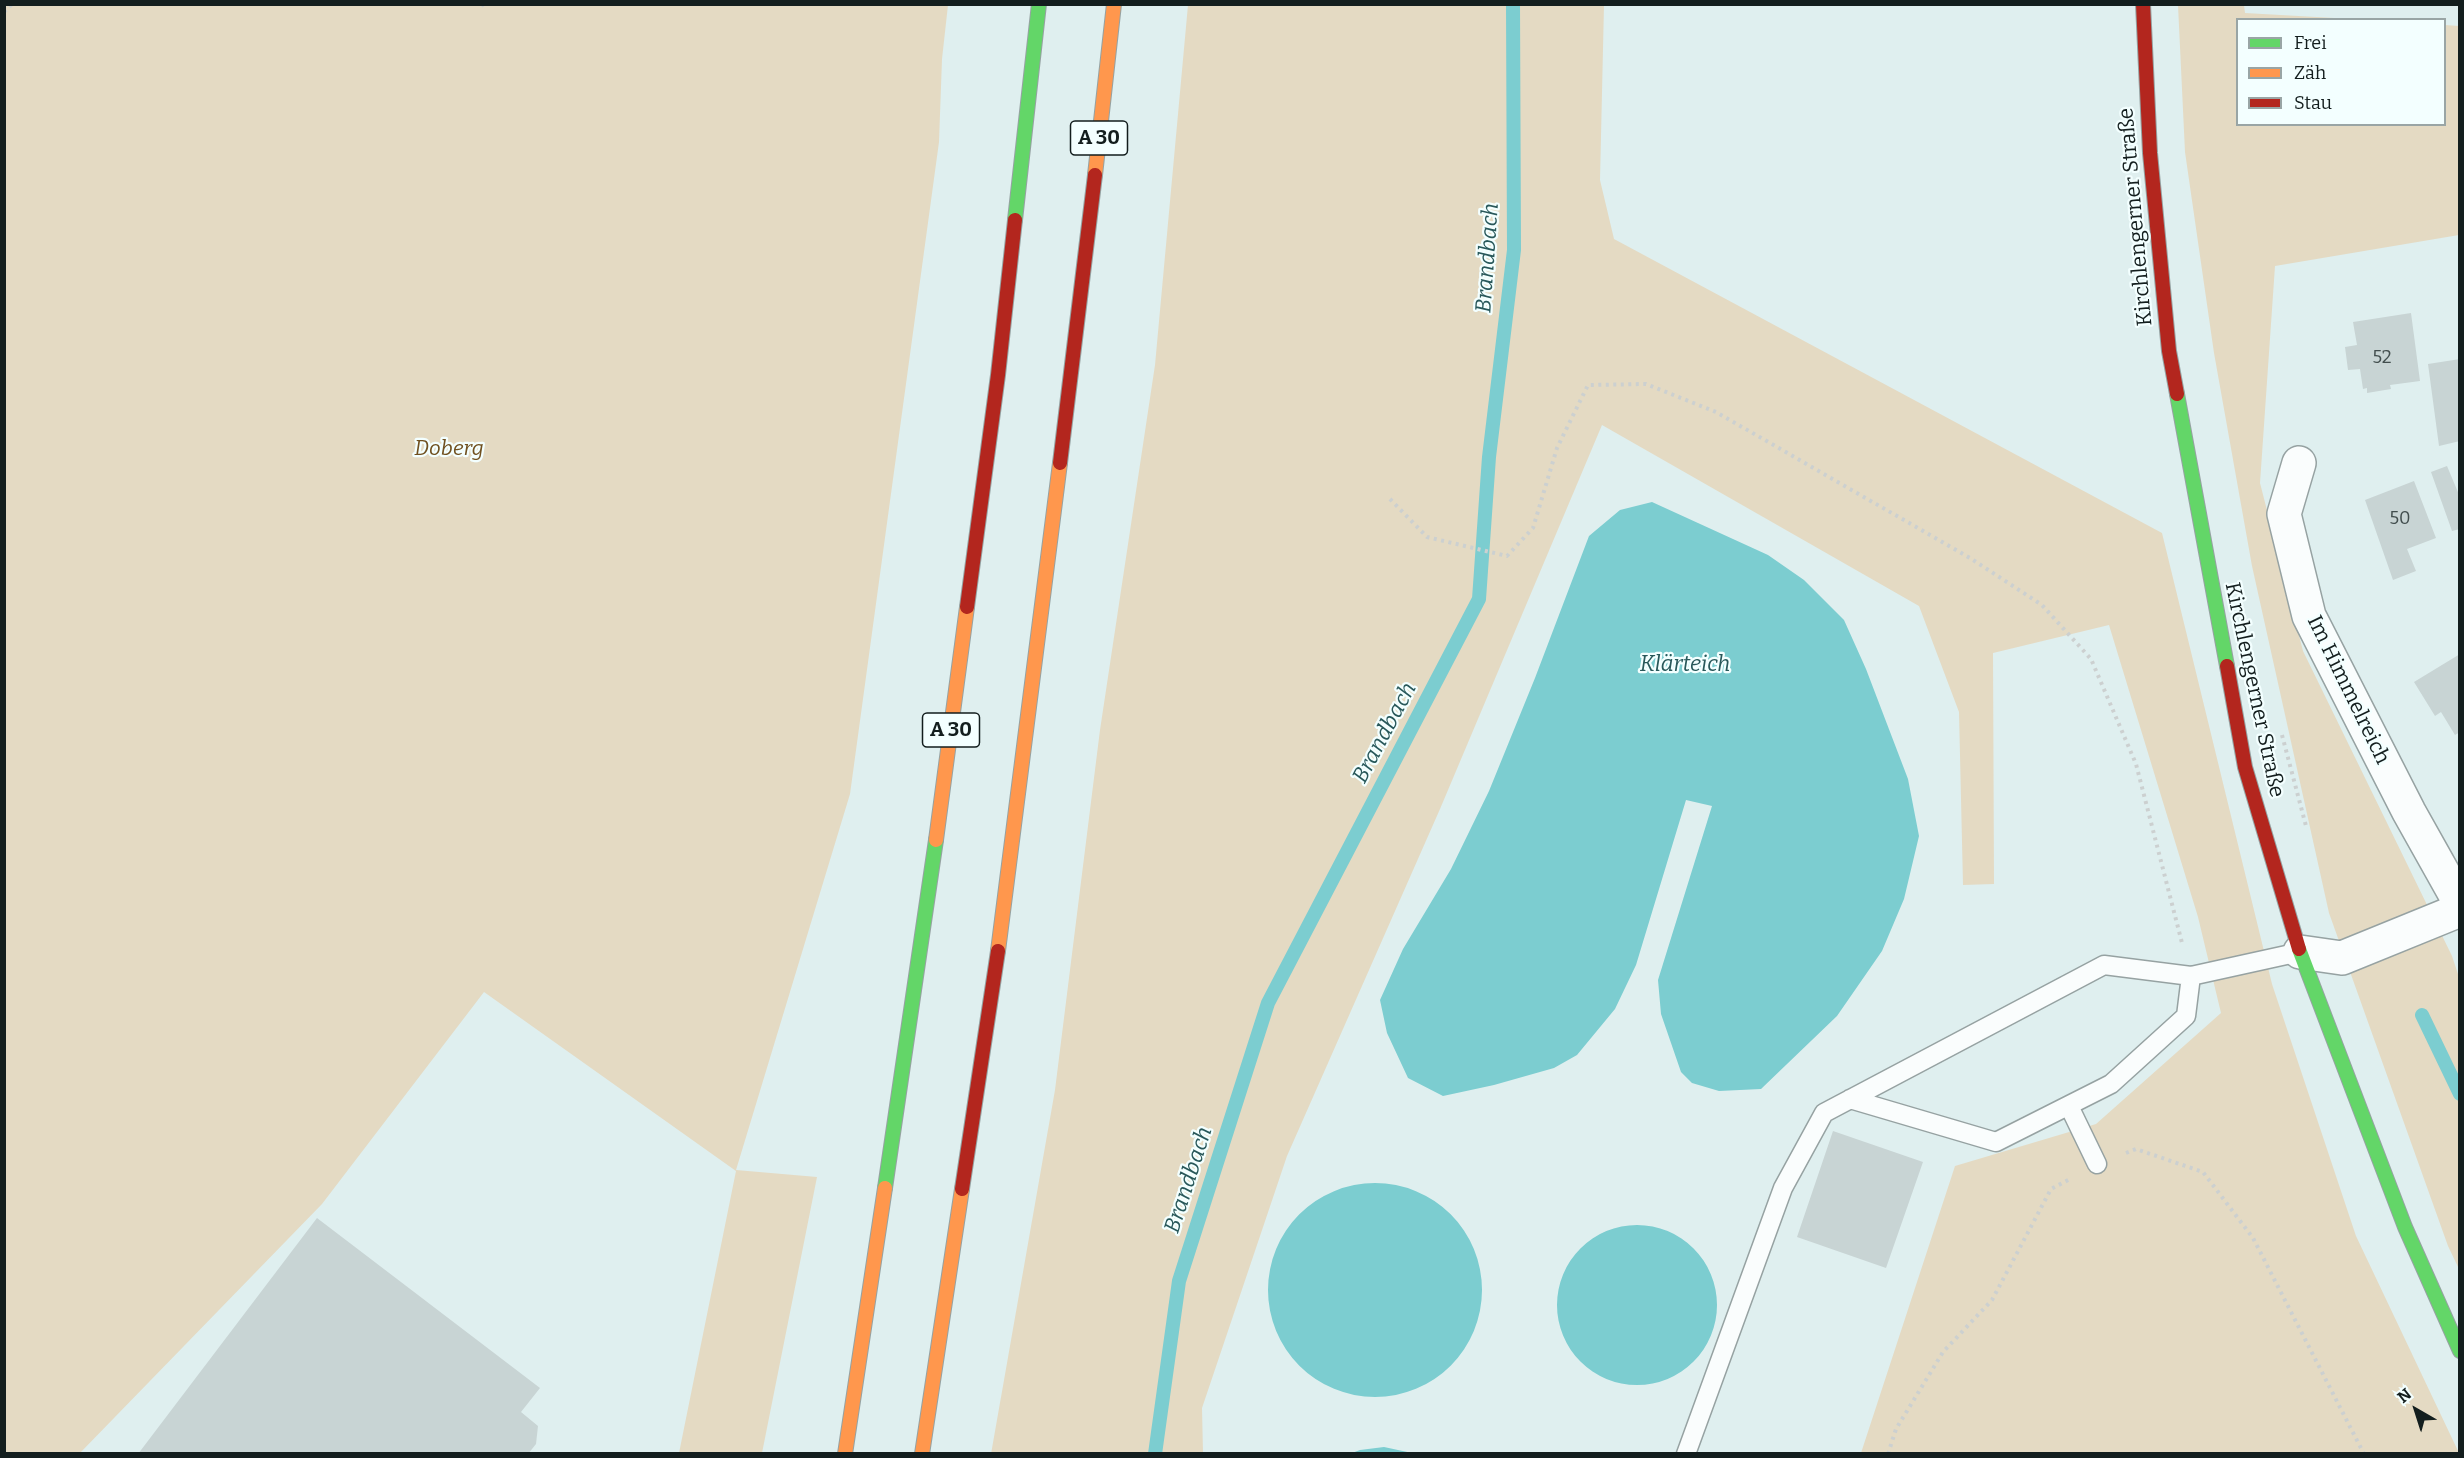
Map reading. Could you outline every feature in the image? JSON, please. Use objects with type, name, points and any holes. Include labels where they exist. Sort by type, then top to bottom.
[{"type":"main road","name":"A 30","points":[[845,1454],[927,914],[998,375],[1039,4]]},
{"type":"main road","name":"A 30","points":[[922,1454],[998,950],[1084,271],[1114,4]]},
{"type":"main road","name":"Kirchlengerner Straße","points":[[2143,4],[2150,153],[2169,351],[2245,766],[2300,952],[2406,1227],[2460,1351]]},
{"type":"street","name":"Im Himmelreich","points":[[2299,463],[2284,514],[2309,616],[2409,812],[2460,903]]},
{"type":"street","points":[[2300,952],[2342,958],[2460,910]]},
{"type":"lane","points":[[1686,1454],[1783,1188],[1824,1113],[2104,965],[2191,976],[2300,952]]},
{"type":"lane","points":[[1850,1099],[1996,1142],[2111,1084],[2186,1016],[2191,976]]},
{"type":"lane","points":[[2069,1106],[2097,1164]]},
{"type":"path","points":[[4,12],[12,4]]},
{"type":"path","points":[[1390,500],[1427,537],[1507,556],[1533,528],[1557,448],[1588,385],[1646,384],[1716,412],[1970,558],[2042,605],[2091,659],[2136,764],[2191,976]]},
{"type":"path","points":[[2281,732],[2308,834]]},
{"type":"path","points":[[1888,1454],[1896,1429],[1943,1352],[1992,1300],[2051,1189],[2097,1164],[2136,1149],[2203,1172],[2253,1238],[2364,1454]]},
{"type":"green space","name":"Doberg","points":[[5,4],[948,5],[942,59],[939,142],[850,794],[736,1170],[817,1177],[762,1453],[679,1453],[736,1171],[484,992],[322,1204],[80,1453],[5,1453]]},
{"type":"green space","points":[[1188,5],[1604,5],[1600,180],[1614,239],[2162,533],[2272,984],[2356,1236],[2459,1453],[1861,1453],[1955,1166],[2096,1124],[2221,1013],[2198,917],[2109,625],[1993,653],[1994,884],[1963,885],[1959,712],[1919,606],[1602,425],[1440,809],[1287,1156],[1202,1408],[1203,1453],[991,1454],[1055,1090],[1100,730],[1155,365]]},
{"type":"green space","points":[[2178,5],[2244,5],[2245,13],[2334,18],[2236,18],[2236,126],[2446,126],[2446,25],[2459,26],[2459,235],[2275,266],[2260,483],[2303,651],[2452,956],[2459,977],[2459,1269],[2448,1246],[2329,913],[2252,566],[2214,353],[2185,152]]},
{"type":"water","name":"Klärteich","points":[[1652,502],[1768,555],[1804,580],[1844,620],[1866,669],[1908,779],[1919,836],[1904,899],[1882,951],[1837,1016],[1761,1089],[1719,1091],[1692,1083],[1681,1072],[1661,1014],[1658,980],[1712,806],[1686,800],[1636,965],[1615,1009],[1577,1055],[1554,1068],[1494,1085],[1443,1096],[1408,1078],[1387,1033],[1380,1000],[1403,949],[1451,869],[1489,791],[1589,536],[1620,510]]},
{"type":"water","points":[[1364,1183],[1386,1183],[1406,1187],[1426,1195],[1451,1214],[1470,1239],[1478,1259],[1482,1290],[1478,1321],[1470,1341],[1451,1366],[1426,1385],[1406,1393],[1386,1397],[1364,1397],[1344,1393],[1324,1385],[1292,1358],[1280,1341],[1272,1321],[1268,1301],[1268,1279],[1272,1259],[1280,1239],[1307,1207],[1324,1195],[1344,1187]]},
{"type":"water","points":[[1637,1225],[1667,1231],[1693,1249],[1711,1275],[1717,1305],[1711,1335],[1693,1361],[1667,1379],[1637,1385],[1607,1379],[1581,1361],[1563,1335],[1557,1305],[1563,1275],[1581,1249],[1607,1231]]},
{"type":"water","points":[[1384,1447],[1412,1453],[1352,1453],[1360,1450]]},
{"type":"building","points":[[2411,313],[2420,381],[2390,385],[2391,389],[2367,393],[2367,388],[2363,389],[2360,369],[2348,370],[2345,347],[2357,345],[2353,322]]},
{"type":"building","points":[[2460,359],[2460,441],[2439,446],[2428,364]]},
{"type":"building","points":[[2447,466],[2460,497],[2460,529],[2452,531],[2431,472]]},
{"type":"building","points":[[2414,481],[2436,538],[2407,549],[2416,571],[2393,580],[2365,500]]},
{"type":"building","points":[[2460,654],[2460,732],[2455,735],[2441,712],[2435,716],[2414,682]]},
{"type":"building","points":[[1833,1131],[1923,1162],[1886,1268],[1797,1237]]},
{"type":"building","points":[[317,1218],[540,1388],[521,1412],[538,1426],[536,1444],[528,1454],[138,1454]]},
{"type":"waterway","name":"Brandbach","points":[[1155,1454],[1179,1281],[1268,1003],[1479,599],[1489,457],[1514,250],[1513,4]]},
{"type":"waterway","points":[[2422,1015],[2460,1094]]},
{"type":"traffic: fast","points":[[1015,220],[1039,4]]},
{"type":"traffic: fast","points":[[2177,394],[2227,666]]},
{"type":"traffic: fast","points":[[885,1188],[936,840]]},
{"type":"traffic: fast","points":[[2299,949],[2405,1227],[2460,1351]]},
{"type":"traffic: slow","points":[[1095,175],[1114,4]]},
{"type":"traffic: slow","points":[[998,951],[1060,463]]},
{"type":"traffic: slow","points":[[936,840],[967,607]]},
{"type":"traffic: slow","points":[[845,1454],[885,1188]]},
{"type":"traffic: slow","points":[[922,1454],[962,1189]]},
{"type":"traffic: jam","points":[[2143,4],[2150,153],[2169,351],[2177,394]]},
{"type":"traffic: jam","points":[[1060,463],[1095,175]]},
{"type":"traffic: jam","points":[[967,607],[998,375],[1015,220]]},
{"type":"traffic: jam","points":[[2227,666],[2245,767],[2299,949]]},
{"type":"traffic: jam","points":[[962,1189],[998,951]]}]
